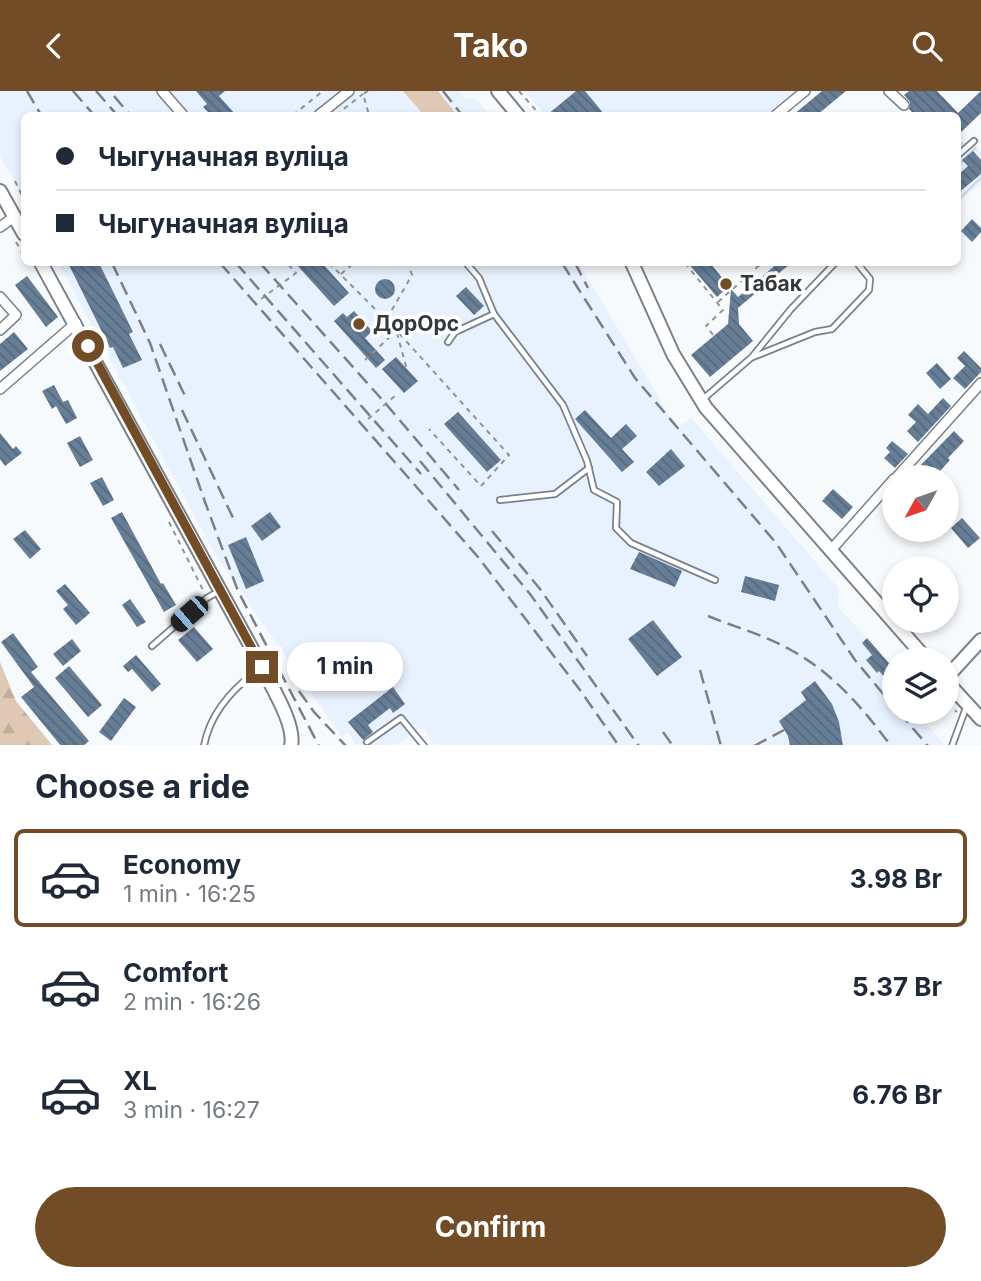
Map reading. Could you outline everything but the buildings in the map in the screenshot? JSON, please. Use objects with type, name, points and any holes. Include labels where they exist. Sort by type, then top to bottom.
[{"type":"main road","points":[[498,91],[516,112]]},
{"type":"main road","points":[[0,191],[21,229]]},
{"type":"main road","points":[[43,266],[262,667],[286,717],[294,743]]},
{"type":"main road","points":[[633,266],[673,354],[701,400],[916,647]]},
{"type":"main road","points":[[959,666],[981,640]]},
{"type":"main road","points":[[959,694],[981,719]]},
{"type":"street","points":[[162,91],[180,112]]},
{"type":"street","points":[[780,112],[805,91]]},
{"type":"street","points":[[889,91],[904,105]]},
{"type":"street","points":[[322,112],[343,93]]},
{"type":"street","points":[[0,227],[14,217]]},
{"type":"street","points":[[0,297],[16,315],[0,330]]},
{"type":"street","points":[[0,389],[76,323]]},
{"type":"street","points":[[908,465],[981,383]]},
{"type":"street","points":[[831,550],[882,493]]},
{"type":"lane","points":[[961,152],[974,141]]},
{"type":"lane","points":[[468,266],[478,278],[494,314],[563,405],[589,468],[594,490],[617,502],[616,528],[631,543],[715,580]]},
{"type":"lane","points":[[701,400],[752,357],[790,309],[832,266]]},
{"type":"lane","points":[[752,357],[815,332],[832,329],[869,290],[870,279],[860,266]]},
{"type":"lane","points":[[448,342],[455,332],[494,314]]},
{"type":"lane","points":[[500,500],[555,494],[589,468]]},
{"type":"lane","points":[[152,646],[220,590]]},
{"type":"lane","points":[[204,745],[212,719],[244,679],[262,667]]},
{"type":"lane","points":[[951,745],[968,705]]},
{"type":"lane","points":[[368,742],[401,718],[423,745]]},
{"type":"path","points":[[297,112],[323,91]]},
{"type":"path","points":[[340,112],[368,91]]},
{"type":"path","points":[[519,91],[537,112]]},
{"type":"path","points":[[363,94],[368,112]]},
{"type":"path","points":[[15,181],[21,193]]},
{"type":"path","points":[[261,299],[296,273],[290,266]]},
{"type":"path","points":[[332,266],[397,331],[509,455],[481,486],[429,429]]},
{"type":"path","points":[[340,275],[350,266]]},
{"type":"path","points":[[407,369],[397,331],[389,315],[412,275],[409,266]]},
{"type":"path","points":[[687,266],[723,310],[706,327],[714,336]]},
{"type":"path","points":[[718,303],[759,266]]},
{"type":"path","points":[[365,360],[397,331]]},
{"type":"path","points":[[368,419],[396,395]]},
{"type":"path","points":[[959,714],[963,717]]},
{"type":"shaded area","points":[[0,91],[459,91],[464,97],[477,100],[487,112],[21,112],[21,194],[0,156]]},
{"type":"shaded area","points":[[524,91],[795,91],[770,112],[542,112]]},
{"type":"shaded area","points":[[971,140],[981,153],[981,183],[961,200],[961,141],[965,145]]},
{"type":"shaded area","points":[[60,266],[581,266],[669,415],[679,427],[691,418],[839,589],[838,607],[882,654],[882,724],[927,724],[944,745],[434,745],[423,727],[396,745],[356,745],[348,733],[341,736],[216,556]]},
{"type":"green space","points":[[403,91],[438,91],[455,112],[421,112]]},
{"type":"green space","points":[[0,662],[16,701],[52,745],[0,745]]},
{"type":"railway","points":[[27,91],[39,112]]},
{"type":"railway","points":[[73,91],[91,112]]},
{"type":"railway","points":[[96,91],[114,112]]},
{"type":"railway","points":[[443,91],[460,112]]},
{"type":"railway","points":[[114,96],[127,112]]},
{"type":"railway","points":[[113,266],[150,343],[238,591],[318,745]]},
{"type":"railway","points":[[223,266],[478,557],[580,690],[618,745]]},
{"type":"railway","points":[[239,266],[421,474]]},
{"type":"railway","points":[[263,266],[459,490]]},
{"type":"railway","points":[[564,266],[635,378],[776,543],[855,660],[882,693]]},
{"type":"railway","points":[[577,266],[588,288]]},
{"type":"railway","points":[[160,344],[187,400]]},
{"type":"railway","points":[[182,410],[234,520]]},
{"type":"railway","points":[[420,461],[530,594],[638,745]]},
{"type":"railway","points":[[492,531],[540,589],[587,656]]},
{"type":"railway","points":[[708,616],[760,635],[805,658],[857,704],[890,745]]},
{"type":"railway","points":[[700,670],[721,745]]},
{"type":"railway","points":[[299,691],[314,712],[345,745]]},
{"type":"railway","points":[[909,724],[927,745]]},
{"type":"railway","points":[[756,745],[784,730]]},
{"type":"railway","points":[[663,732],[672,745]]},
{"type":"place","name":"Табак","points":[[726,284]]},
{"type":"place","name":"ДорОрс","points":[[359,324]]},
{"type":"route","points":[[88,346],[262,667]]}]
